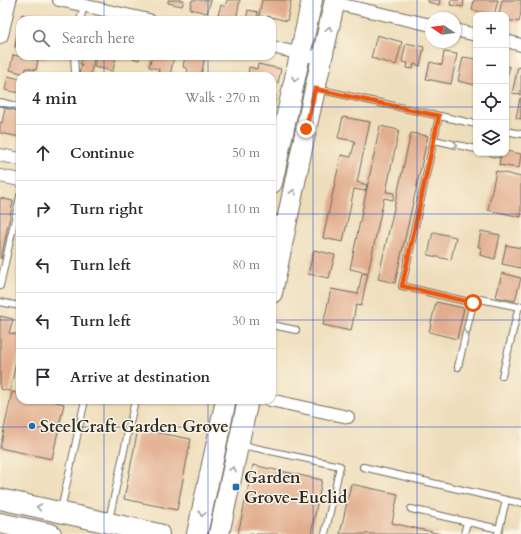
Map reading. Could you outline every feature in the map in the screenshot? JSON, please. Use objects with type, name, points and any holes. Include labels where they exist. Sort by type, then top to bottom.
[{"type":"main road","points":[[276,165],[312,0]]},
{"type":"main road","points":[[276,228],[315,89],[334,2]]},
{"type":"main road","points":[[197,534],[225,404]]},
{"type":"main road","points":[[219,534],[247,404]]},
{"type":"main road","points":[[0,499],[159,534]]},
{"type":"main road","points":[[0,523],[52,534]]},
{"type":"street","points":[[0,35],[8,0]]},
{"type":"street","points":[[59,0],[130,16]]},
{"type":"street","points":[[334,2],[425,23]]},
{"type":"street","points":[[461,31],[473,33]]},
{"type":"street","points":[[509,42],[521,44]]},
{"type":"street","points":[[276,48],[322,59]]},
{"type":"street","points":[[0,155],[16,158]]},
{"type":"street","points":[[0,176],[16,179]]},
{"type":"street","points":[[276,401],[348,417]]},
{"type":"lane","points":[[81,16],[84,6]]},
{"type":"lane","points":[[74,60],[75,72]]},
{"type":"lane","points":[[315,89],[473,123]]},
{"type":"lane","points":[[0,102],[16,106]]},
{"type":"lane","points":[[439,116],[402,286],[473,303]]},
{"type":"lane","points":[[509,132],[521,134]]},
{"type":"lane","points":[[434,140],[473,148]]},
{"type":"lane","points":[[0,286],[16,214]]},
{"type":"lane","points":[[458,366],[473,303],[480,299],[520,307],[502,376]]},
{"type":"lane","points":[[0,302],[16,305]]},
{"type":"lane","points":[[276,327],[296,330]]},
{"type":"lane","points":[[61,512],[84,404]]},
{"type":"lane","points":[[109,523],[134,404]]},
{"type":"lane","points":[[238,444],[340,466],[325,534]]},
{"type":"lane","points":[[363,467],[521,503]]},
{"type":"lane","points":[[411,509],[467,522],[499,532],[506,500]]},
{"type":"lane","points":[[464,534],[467,522]]},
{"type":"building","points":[[168,0],[184,0],[182,6],[168,3]]},
{"type":"building","points":[[192,0],[211,0],[207,13],[190,9]]},
{"type":"building","points":[[227,0],[240,0],[237,16],[218,15],[221,5],[225,7]]},
{"type":"building","points":[[262,0],[291,1],[287,21],[276,18],[276,16],[259,16]]},
{"type":"building","points":[[428,0],[440,0],[439,5],[428,2]]},
{"type":"building","points":[[451,0],[464,0],[463,7],[450,5]]},
{"type":"building","points":[[474,0],[498,0],[495,12],[481,12],[472,10]]},
{"type":"building","points":[[502,0],[521,0],[519,22],[509,20],[509,12],[500,12]]},
{"type":"building","points":[[248,10],[258,12],[257,16],[247,16]]},
{"type":"building","points":[[377,35],[402,42],[396,65],[371,58]]},
{"type":"building","points":[[406,43],[424,47],[420,66],[414,64],[413,69],[407,68],[408,63],[402,62]]},
{"type":"building","points":[[444,52],[457,54],[451,84],[426,79],[430,62],[442,65]]},
{"type":"building","points":[[13,55],[16,56],[16,60],[38,60],[36,70],[26,68],[25,72],[18,72],[10,70]]},
{"type":"building","points":[[463,57],[473,59],[473,85],[458,81]]},
{"type":"building","points":[[81,60],[94,60],[91,72],[80,72],[82,64],[80,64]]},
{"type":"building","points":[[96,60],[115,60],[113,71],[94,67]]},
{"type":"building","points":[[151,60],[173,60],[171,72],[159,72],[159,69],[149,67]]},
{"type":"building","points":[[184,60],[204,60],[202,72],[188,72],[188,69],[183,67]]},
{"type":"building","points":[[258,64],[281,69],[278,83],[276,83],[276,72],[248,72],[249,67],[257,69]]},
{"type":"building","points":[[518,67],[521,68],[521,95],[512,93]]},
{"type":"building","points":[[8,76],[16,78],[16,92],[5,90]]},
{"type":"building","points":[[521,98],[521,119],[516,118]]},
{"type":"building","points":[[5,108],[16,110],[16,136],[0,133],[0,122],[2,123]]},
{"type":"building","points":[[343,117],[370,122],[357,182],[367,185],[365,191],[354,189],[343,242],[323,238],[341,155],[351,157],[355,141],[338,138]]},
{"type":"building","points":[[380,126],[399,130],[386,192],[394,193],[393,200],[384,198],[368,273],[350,269]]},
{"type":"building","points":[[411,133],[428,136],[395,283],[378,279]]},
{"type":"building","points":[[509,152],[521,154],[519,168],[499,165],[500,156],[509,156]]},
{"type":"building","points":[[496,171],[521,177],[521,217],[488,210]]},
{"type":"building","points":[[0,198],[13,201],[1,259],[0,258]]},
{"type":"building","points":[[481,231],[500,235],[495,259],[480,255],[481,247],[478,247]]},
{"type":"building","points":[[433,232],[456,237],[451,260],[428,255]]},
{"type":"building","points":[[506,245],[521,248],[521,268],[502,264]]},
{"type":"building","points":[[314,250],[335,255],[329,278],[308,274]]},
{"type":"building","points":[[362,273],[368,274],[361,306],[356,305],[351,331],[323,325],[331,289],[358,294]]},
{"type":"building","points":[[502,273],[521,278],[515,301],[496,297]]},
{"type":"building","points":[[436,302],[464,308],[457,339],[429,332]]},
{"type":"building","points":[[0,316],[13,319],[9,333],[16,334],[16,362],[10,391],[0,389]]},
{"type":"building","name":"SteelCraft Garden Grove","points":[[12,392],[16,393],[16,404],[64,404],[52,459],[0,448]]},
{"type":"building","points":[[138,429],[191,439],[177,510],[124,499]]},
{"type":"building","points":[[253,465],[322,480],[311,534],[238,534]]},
{"type":"building","points":[[351,484],[398,494],[392,523],[441,534],[340,534]]},
{"type":"place","name":"SteelCraft Garden Grove","points":[[32,426]]},
{"type":"place","name":"Garden Grove-Euclid","points":[[236,487]]},
{"type":"route","points":[[306,129],[315,89],[439,116],[402,286],[473,303]]}]
